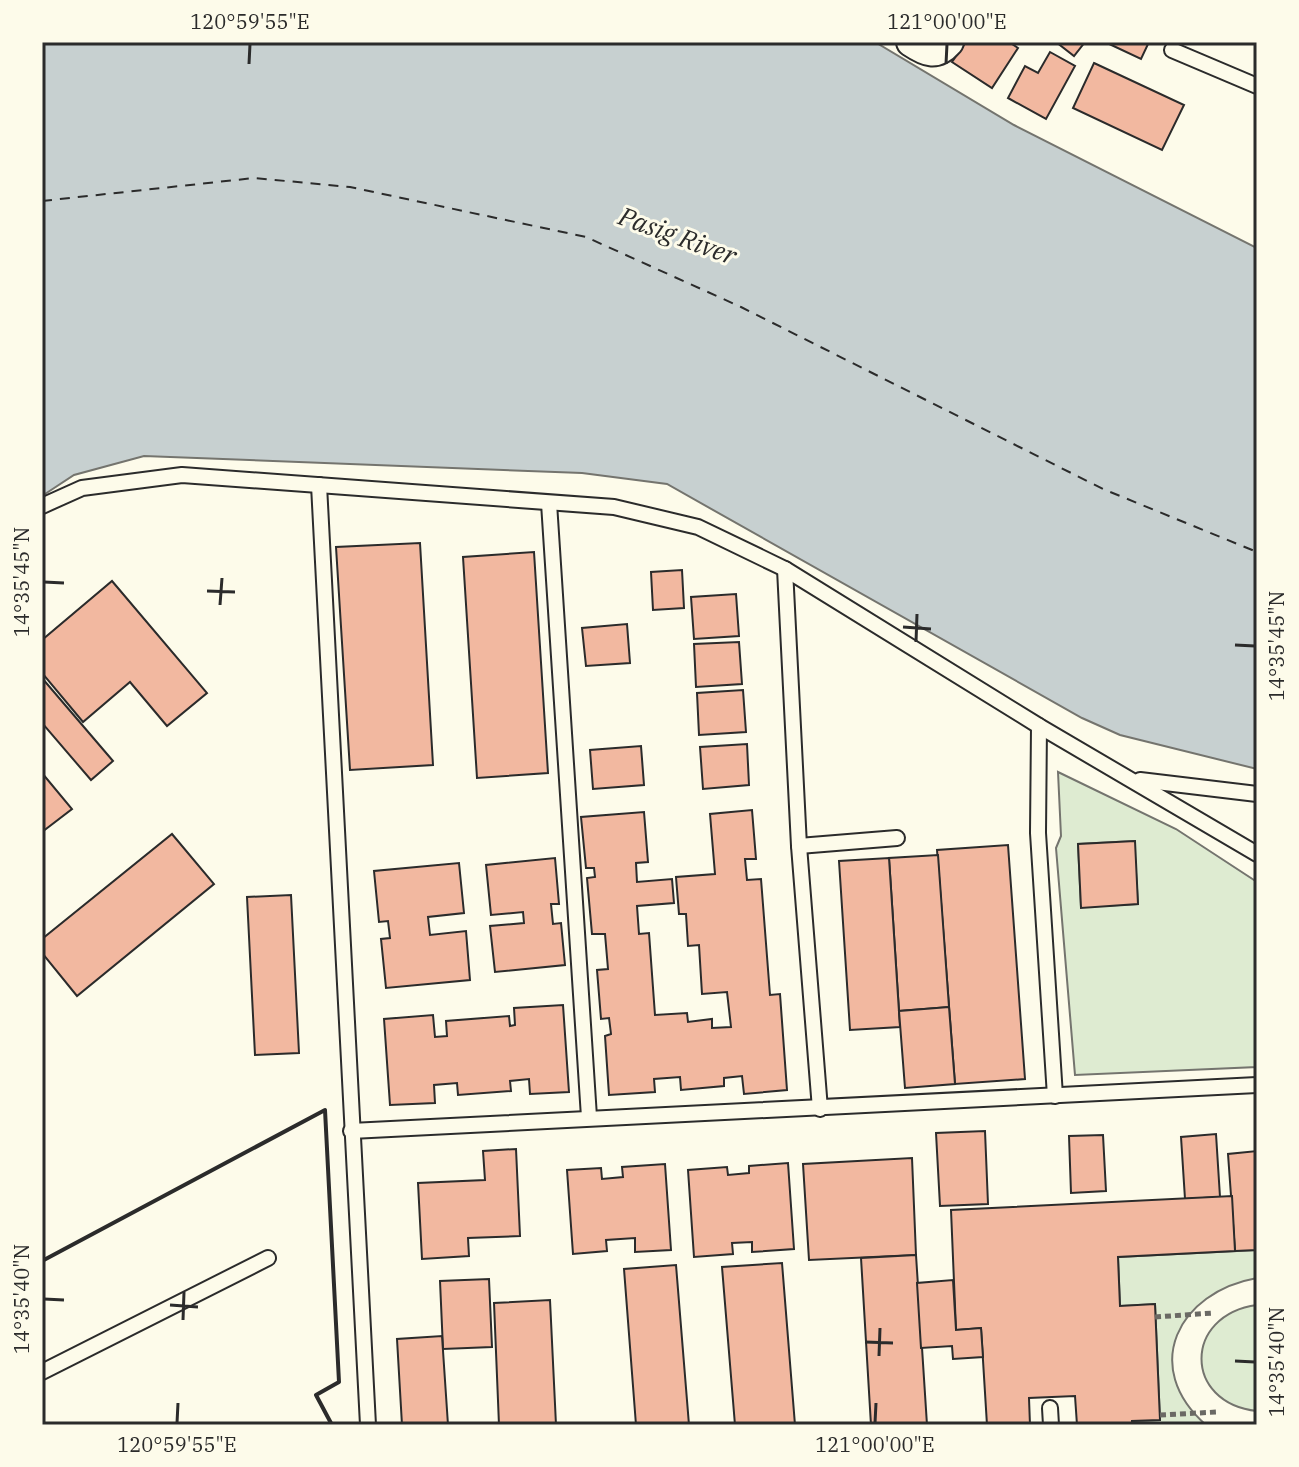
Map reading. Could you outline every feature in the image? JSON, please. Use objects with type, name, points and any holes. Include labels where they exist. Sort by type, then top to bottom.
[{"type":"street","points":[[911,42],[933,53],[940,52],[949,42]]},
{"type":"lane","points":[[1172,50],[1257,86]]},
{"type":"lane","points":[[42,506],[82,488],[182,475],[614,507],[698,527],[785,569],[1039,726],[1257,854]]},
{"type":"lane","points":[[319,485],[368,1425]]},
{"type":"lane","points":[[549,503],[589,1117]]},
{"type":"lane","points":[[785,569],[799,846],[820,1109]]},
{"type":"lane","points":[[1039,726],[1038,833],[1055,1096]]},
{"type":"lane","points":[[1131,779],[1257,794]]},
{"type":"lane","points":[[799,846],[897,838]]},
{"type":"lane","points":[[351,1131],[1257,1085]]},
{"type":"lane","points":[[42,1372],[268,1258]]},
{"type":"lane","points":[[1050,1408],[1051,1425]]},
{"type":"path","points":[[1155,1317],[1213,1313]]},
{"type":"path","points":[[1160,1415],[1217,1412]]},
{"type":"green space","points":[[1058,772],[1176,829],[1257,882],[1257,1067],[1075,1075],[1056,848],[1061,836]],"holes":[[[1134,841],[1138,904],[1081,907],[1078,844]]]},
{"type":"green space","points":[[1257,1250],[1257,1278],[1229,1286],[1206,1299],[1189,1315],[1177,1335],[1172,1357],[1175,1380],[1186,1403],[1206,1425],[1132,1425],[1132,1421],[1160,1420],[1155,1304],[1120,1306],[1118,1257]]},
{"type":"green space","points":[[1257,1305],[1257,1411],[1233,1405],[1215,1392],[1205,1377],[1202,1359],[1205,1341],[1215,1325],[1233,1312]]},
{"type":"water","name":"Pasig River","points":[[42,42],[875,42],[1014,125],[1257,248],[1257,769],[1120,735],[1082,718],[667,484],[582,473],[144,456],[74,475],[42,496]]},
{"type":"building","points":[[966,42],[1009,42],[1018,48],[992,88],[952,62]]},
{"type":"building","points":[[1056,42],[1085,42],[1074,56]]},
{"type":"building","points":[[1105,42],[1149,42],[1141,59]]},
{"type":"building","points":[[1050,52],[1075,66],[1046,119],[1008,98],[1025,66],[1038,73]]},
{"type":"building","points":[[1094,63],[1184,105],[1162,150],[1073,108]]},
{"type":"building","points":[[420,543],[433,765],[350,770],[336,547]]},
{"type":"building","points":[[534,552],[548,773],[477,778],[463,557]]},
{"type":"building","points":[[682,570],[684,608],[653,610],[651,572]]},
{"type":"building","points":[[112,581],[207,693],[167,726],[130,682],[83,722],[42,673],[42,640]]},
{"type":"building","points":[[736,594],[739,636],[694,639],[691,597]]},
{"type":"building","points":[[627,624],[630,663],[586,666],[582,628]]},
{"type":"building","points":[[739,642],[742,684],[696,687],[694,644]]},
{"type":"building","points":[[42,678],[113,761],[91,780],[42,723]]},
{"type":"building","points":[[743,690],[746,732],[699,735],[697,693]]},
{"type":"building","points":[[747,744],[749,785],[703,789],[700,747]]},
{"type":"building","points":[[641,746],[644,785],[593,789],[590,750]]},
{"type":"building","points":[[42,773],[72,809],[42,832]]},
{"type":"building","points":[[752,810],[756,859],[745,859],[747,880],[761,879],[770,995],[780,994],[787,1090],[744,1094],[742,1076],[724,1078],[724,1086],[681,1090],[680,1077],[654,1079],[655,1092],[609,1095],[605,1036],[611,1034],[609,1018],[601,1019],[597,970],[608,969],[605,934],[592,934],[587,878],[595,877],[594,868],[586,868],[581,817],[644,812],[648,862],[636,863],[637,882],[672,879],[674,903],[637,906],[639,934],[649,933],[655,1015],[687,1013],[688,1022],[712,1019],[712,1028],[731,1027],[727,992],[702,994],[699,945],[688,946],[686,914],[679,914],[676,877],[715,874],[710,814]]},
{"type":"building","points":[[172,834],[214,884],[77,996],[42,953],[42,939]]},
{"type":"building","points":[[1135,841],[1138,904],[1081,908],[1078,844]]},
{"type":"building","points":[[1008,845],[1025,1079],[955,1084],[937,850]]},
{"type":"building","points":[[938,855],[949,1007],[899,1011],[889,858]]},
{"type":"building","points":[[555,858],[559,904],[551,904],[553,924],[561,923],[565,965],[495,972],[490,926],[524,923],[523,912],[491,915],[486,865]]},
{"type":"building","points":[[889,858],[900,1027],[850,1030],[839,861]]},
{"type":"building","points":[[459,863],[464,913],[428,917],[430,935],[466,931],[470,980],[386,988],[381,939],[390,938],[388,921],[379,922],[374,871]]},
{"type":"building","points":[[291,895],[299,1053],[255,1055],[247,897]]},
{"type":"building","points":[[563,1005],[569,1092],[530,1094],[529,1079],[510,1081],[511,1091],[458,1095],[457,1083],[434,1085],[435,1103],[390,1105],[384,1019],[433,1015],[435,1037],[447,1036],[446,1021],[509,1016],[510,1026],[515,1025],[514,1008]]},
{"type":"building","points":[[949,1007],[955,1084],[905,1088],[899,1011]]},
{"type":"building","points":[[985,1131],[988,1204],[940,1206],[936,1133]]},
{"type":"building","points":[[1216,1134],[1220,1197],[1185,1199],[1181,1137]]},
{"type":"building","points":[[1103,1135],[1106,1191],[1071,1193],[1069,1136]]},
{"type":"building","points":[[516,1149],[520,1236],[468,1238],[469,1256],[422,1259],[418,1183],[485,1180],[483,1151]]},
{"type":"building","points":[[1257,1151],[1257,1250],[1235,1251],[1228,1154]]},
{"type":"building","points":[[912,1158],[916,1255],[809,1260],[803,1164]]},
{"type":"building","points":[[788,1163],[794,1249],[752,1252],[752,1242],[732,1243],[733,1254],[694,1257],[688,1170],[727,1167],[728,1175],[749,1173],[749,1166]]},
{"type":"building","points":[[665,1164],[671,1250],[635,1252],[635,1238],[606,1240],[607,1251],[573,1254],[567,1170],[601,1168],[602,1179],[623,1177],[622,1167]]},
{"type":"building","points":[[1232,1196],[1235,1251],[1118,1257],[1120,1306],[1155,1304],[1160,1420],[1132,1421],[1132,1425],[1077,1425],[1075,1396],[1029,1398],[1030,1425],[987,1425],[981,1328],[956,1330],[951,1210]]},
{"type":"building","points":[[916,1255],[927,1425],[871,1425],[861,1258]]},
{"type":"building","points":[[782,1263],[795,1425],[735,1425],[722,1267]]},
{"type":"building","points":[[676,1265],[689,1425],[636,1425],[624,1269]]},
{"type":"building","points":[[489,1279],[492,1347],[443,1349],[440,1281]]},
{"type":"building","points":[[953,1280],[956,1330],[981,1328],[983,1357],[953,1359],[952,1346],[921,1348],[917,1283]]},
{"type":"building","points":[[550,1300],[556,1425],[499,1425],[494,1303]]},
{"type":"building","points":[[442,1336],[448,1425],[402,1425],[397,1339]]},
{"type":"ferry route","points":[[42,201],[254,178],[350,187],[586,237],[741,307],[1103,489],[1257,552]]},
{"type":"wall","points":[[42,1261],[325,1110],[339,1382],[316,1395],[332,1425]]}]
